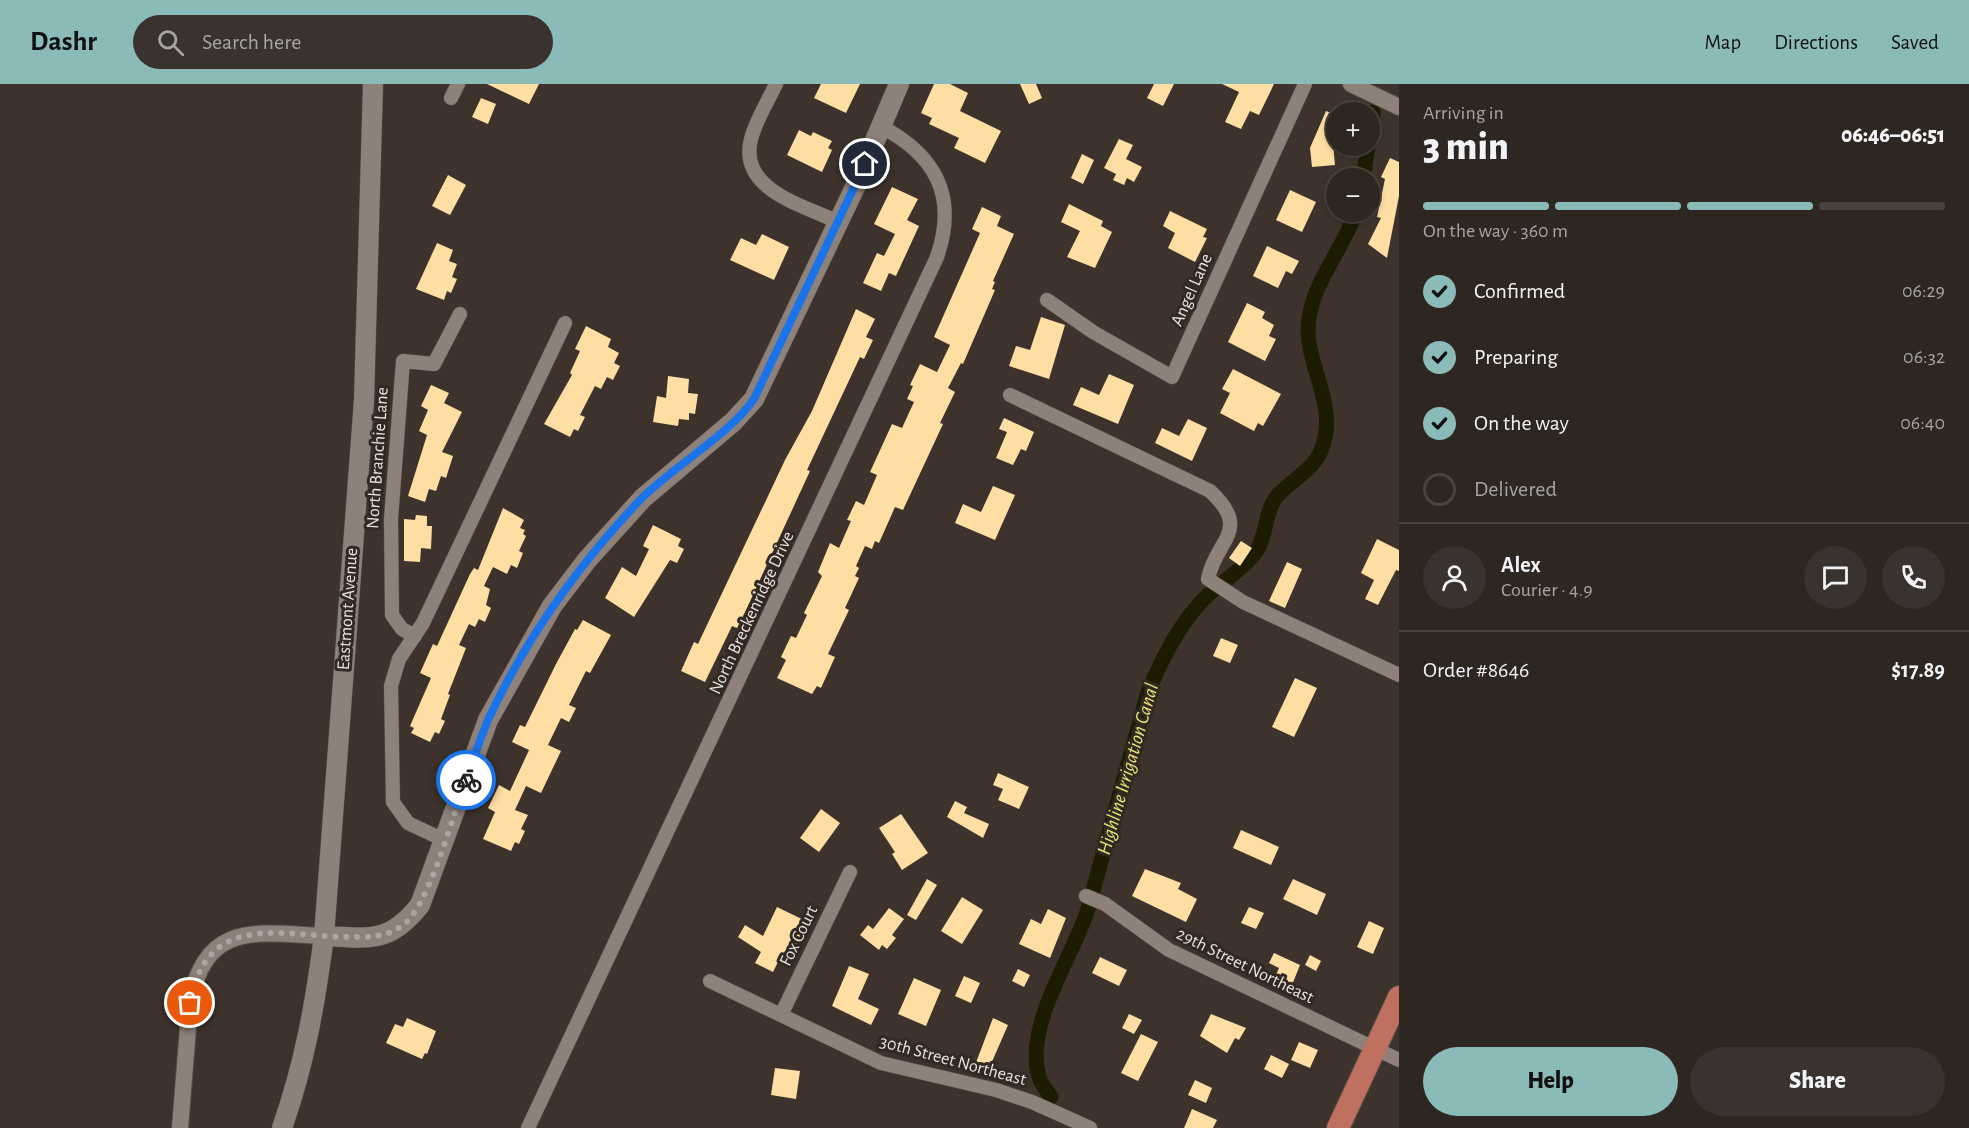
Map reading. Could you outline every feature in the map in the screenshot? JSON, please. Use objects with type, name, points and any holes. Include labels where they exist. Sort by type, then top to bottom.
[{"type":"highway","points":[[1338,1128],[1399,997]]},
{"type":"main road","name":"Eastmont Avenue","points":[[282,1128],[297,1084],[312,1023],[324,936],[364,400],[373,84]]},
{"type":"main road","points":[[324,936],[369,938],[388,934],[405,924],[420,905],[488,720],[552,606],[587,560],[643,498],[746,410],[760,388],[838,222],[899,84]]},
{"type":"street","points":[[451,98],[458,84]]},
{"type":"street","points":[[776,84],[751,139],[750,165],[756,178],[770,190],[838,222]]},
{"type":"street","name":"Angel Lane","points":[[1047,300],[1093,332],[1172,377],[1305,84]]},
{"type":"street","points":[[1351,84],[1399,107]]},
{"type":"street","name":"North Breckenridge Drive","points":[[528,1128],[945,236],[943,188],[931,166],[912,146],[880,126]]},
{"type":"street","name":"North Branchie Lane","points":[[415,636],[402,629],[392,615],[391,519],[403,361],[434,364],[460,314]]},
{"type":"street","points":[[444,840],[408,824],[393,802],[391,791],[391,686],[399,659],[415,636],[564,323]]},
{"type":"street","points":[[1010,395],[1210,491],[1226,506],[1230,524],[1225,545],[1210,566],[1208,579],[1243,602],[1399,675]]},
{"type":"street","name":"Fox Court","points":[[781,1015],[850,872]]},
{"type":"street","name":"29th Street Northeast","points":[[1086,896],[1105,904],[1169,950],[1399,1060]]},
{"type":"street","points":[[180,1128],[190,1003],[193,986],[207,960],[223,943],[246,934],[324,936]]},
{"type":"street","name":"30th Street Northeast","points":[[710,981],[881,1063],[996,1090],[1032,1102],[1090,1128]]},
{"type":"building","points":[[487,84],[539,84],[529,104]]},
{"type":"building","points":[[821,84],[860,84],[846,113],[814,98]]},
{"type":"building","points":[[934,84],[950,84],[968,93],[960,111],[1001,131],[985,163],[954,148],[959,138],[929,124],[932,118],[921,113]]},
{"type":"building","points":[[1020,84],[1036,84],[1042,98],[1029,104]]},
{"type":"building","points":[[1154,84],[1174,84],[1163,106],[1147,98]]},
{"type":"building","points":[[1222,84],[1274,84],[1259,115],[1250,111],[1241,129],[1225,122],[1239,92]]},
{"type":"building","points":[[481,98],[496,104],[488,124],[472,117]]},
{"type":"building","points":[[1326,111],[1326,156],[1334,156],[1335,165],[1312,167],[1310,148]]},
{"type":"building","points":[[799,130],[811,136],[813,132],[832,141],[828,148],[832,150],[822,172],[787,155]]},
{"type":"building","points":[[1119,139],[1133,145],[1126,159],[1142,167],[1134,182],[1127,178],[1124,185],[1113,180],[1116,174],[1104,168]]},
{"type":"building","points":[[1082,154],[1094,160],[1083,184],[1071,178]]},
{"type":"building","points":[[1390,158],[1399,162],[1399,196],[1387,258],[1368,244],[1381,218],[1380,203],[1385,179],[1381,177]]},
{"type":"building","points":[[448,175],[466,185],[450,215],[432,206]]},
{"type":"building","points":[[892,187],[918,199],[907,220],[919,226],[896,276],[889,273],[881,291],[863,283],[877,253],[884,256],[895,234],[874,224]]},
{"type":"building","points":[[1290,190],[1316,202],[1302,232],[1276,220]]},
{"type":"building","points":[[1069,204],[1103,221],[1101,226],[1112,232],[1095,268],[1067,257],[1080,231],[1061,222]]},
{"type":"building","points":[[982,207],[1001,216],[997,226],[1014,234],[993,281],[995,282],[992,289],[995,290],[963,364],[961,363],[948,388],[955,392],[940,423],[943,424],[903,510],[895,507],[879,543],[875,541],[872,549],[865,546],[856,566],[859,568],[855,576],[859,578],[845,608],[849,610],[828,654],[835,657],[821,688],[817,686],[812,694],[777,678],[786,660],[781,657],[791,636],[796,638],[807,615],[804,613],[822,576],[818,572],[830,543],[839,548],[851,521],[847,520],[856,501],[864,505],[877,475],[870,472],[892,424],[902,428],[914,402],[907,399],[913,386],[910,385],[920,364],[937,372],[950,345],[934,337],[980,233],[972,229]]},
{"type":"building","points":[[1170,211],[1207,229],[1203,237],[1207,238],[1195,262],[1168,248],[1175,233],[1163,226]]},
{"type":"building","points":[[762,234],[789,247],[774,280],[730,260],[741,238],[756,245]]},
{"type":"building","points":[[437,243],[453,250],[449,261],[457,264],[452,277],[457,279],[451,293],[447,291],[444,300],[416,289]]},
{"type":"building","points":[[1267,246],[1299,261],[1292,274],[1286,271],[1278,288],[1253,276]]},
{"type":"building","points":[[1247,303],[1265,312],[1262,318],[1274,325],[1269,336],[1276,339],[1265,361],[1228,342]]},
{"type":"building","points":[[856,309],[875,319],[866,337],[873,340],[864,359],[860,357],[807,470],[810,471],[746,610],[737,628],[732,626],[705,682],[681,671],[694,642],[698,644],[785,460],[812,411]]},
{"type":"building","points":[[1041,317],[1065,325],[1049,379],[1009,366],[1016,346],[1030,350]]},
{"type":"building","points":[[586,326],[611,339],[608,347],[619,353],[614,363],[620,366],[613,380],[607,377],[601,389],[595,386],[580,415],[585,417],[578,431],[574,429],[570,437],[544,424],[572,375],[570,373],[580,351],[575,349]]},
{"type":"building","points":[[1233,369],[1281,394],[1263,426],[1258,423],[1254,431],[1220,413],[1230,393],[1222,389]]},
{"type":"building","points":[[1109,374],[1134,385],[1118,424],[1073,405],[1081,387],[1099,395]]},
{"type":"building","points":[[668,376],[689,379],[688,393],[698,394],[695,414],[689,413],[689,420],[679,419],[678,426],[653,422],[657,396],[666,398]]},
{"type":"building","points":[[431,385],[449,393],[444,403],[462,412],[442,452],[453,456],[446,478],[441,476],[436,491],[429,489],[425,502],[408,496],[427,435],[419,431],[428,410],[421,406]]},
{"type":"building","points":[[1004,418],[1034,432],[1026,451],[1021,449],[1013,465],[996,458],[1007,432],[999,429]]},
{"type":"building","points":[[1188,419],[1207,428],[1192,461],[1155,443],[1162,428],[1179,436]]},
{"type":"building","points":[[993,486],[1015,495],[995,540],[955,523],[963,504],[981,512]]},
{"type":"building","points":[[503,508],[524,520],[520,528],[525,530],[523,534],[526,536],[519,551],[523,553],[517,568],[511,565],[507,574],[493,567],[484,586],[490,589],[486,605],[491,608],[485,622],[479,619],[475,627],[469,624],[459,645],[466,648],[448,694],[450,695],[441,719],[445,721],[439,734],[435,732],[430,742],[411,733],[414,728],[410,726],[431,678],[420,673],[433,644],[437,646],[470,574],[474,568],[478,570]]},
{"type":"building","points":[[416,515],[427,516],[427,526],[432,526],[431,549],[421,548],[420,562],[404,561],[404,519],[415,520]]},
{"type":"building","points":[[653,525],[681,539],[678,546],[684,549],[677,563],[670,560],[634,617],[605,598],[622,567],[636,576],[649,549],[643,546]]},
{"type":"building","points":[[1377,539],[1399,550],[1399,571],[1396,570],[1378,605],[1365,599],[1374,580],[1361,573]]},
{"type":"building","points":[[1241,541],[1252,548],[1240,566],[1229,558]]},
{"type":"building","points":[[1287,562],[1302,569],[1285,608],[1269,601]]},
{"type":"building","points":[[583,620],[611,635],[590,673],[586,671],[569,705],[576,708],[569,722],[561,718],[548,745],[561,751],[541,793],[526,786],[515,810],[528,815],[521,829],[525,831],[519,844],[515,842],[511,851],[483,839],[495,812],[488,808],[499,785],[510,791],[529,750],[512,742],[520,725],[525,727],[556,664],[575,629],[577,630]]},
{"type":"building","points":[[1221,638],[1238,645],[1230,663],[1213,656]]},
{"type":"building","points":[[1295,678],[1317,688],[1294,737],[1272,727]]},
{"type":"building","points":[[998,773],[1029,787],[1019,809],[998,800],[1003,789],[993,785]]},
{"type":"building","points":[[955,801],[967,807],[964,813],[989,824],[983,838],[947,817]]},
{"type":"building","points":[[821,809],[840,823],[819,852],[800,838]]},
{"type":"building","points":[[901,814],[928,853],[902,870],[892,854],[895,852],[879,828]]},
{"type":"building","points":[[1241,830],[1279,847],[1271,865],[1233,848]]},
{"type":"building","points":[[1145,869],[1181,883],[1178,889],[1197,899],[1186,922],[1132,896]]},
{"type":"building","points":[[927,879],[937,885],[916,920],[907,915]]},
{"type":"building","points":[[1293,879],[1326,894],[1317,915],[1283,899]]},
{"type":"building","points":[[962,897],[983,910],[962,944],[941,931]]},
{"type":"building","points":[[777,907],[808,922],[788,965],[779,960],[773,972],[755,963],[761,952],[738,937],[745,925],[763,936]]},
{"type":"building","points":[[1249,907],[1264,913],[1256,929],[1241,923]]},
{"type":"building","points":[[889,908],[904,919],[892,935],[896,938],[887,949],[882,945],[879,950],[860,935],[868,925],[873,929]]},
{"type":"building","points":[[1048,909],[1066,918],[1050,958],[1019,944],[1031,919],[1041,924]]},
{"type":"building","points":[[1369,921],[1384,928],[1373,954],[1357,947]]},
{"type":"building","points":[[1274,953],[1300,965],[1290,990],[1273,982],[1279,968],[1269,963]]},
{"type":"building","points":[[1310,955],[1321,961],[1316,971],[1305,965]]},
{"type":"building","points":[[1100,957],[1127,970],[1119,986],[1092,973]]},
{"type":"building","points":[[849,966],[869,974],[858,999],[879,1009],[871,1025],[832,1006]]},
{"type":"building","points":[[1018,969],[1030,975],[1024,987],[1012,981]]},
{"type":"building","points":[[964,976],[980,983],[971,1003],[955,996]]},
{"type":"building","points":[[914,978],[941,990],[926,1026],[898,1014]]},
{"type":"building","points":[[1129,1014],[1142,1020],[1134,1034],[1122,1028]]},
{"type":"building","points":[[1211,1014],[1246,1028],[1239,1040],[1235,1038],[1227,1053],[1200,1036]]},
{"type":"building","points":[[407,1018],[436,1031],[427,1054],[425,1053],[422,1059],[386,1043],[395,1024],[403,1027]]},
{"type":"building","points":[[993,1018],[1008,1025],[988,1071],[975,1065]]},
{"type":"building","points":[[1141,1034],[1158,1042],[1138,1081],[1121,1073]]},
{"type":"building","points":[[1299,1042],[1318,1050],[1310,1068],[1291,1060]]},
{"type":"building","points":[[1271,1055],[1289,1064],[1282,1078],[1264,1069]]},
{"type":"building","points":[[775,1068],[800,1071],[796,1099],[771,1095]]},
{"type":"building","points":[[1195,1080],[1212,1088],[1206,1103],[1188,1095]]},
{"type":"building","points":[[1192,1109],[1217,1120],[1213,1128],[1184,1128]]},
{"type":"waterway","name":"Highline Irrigation Canal","points":[[1365,168],[1366,156]]},
{"type":"waterway","name":"Highline Irrigation Canal","points":[[1051,1097],[1039,1077],[1036,1057],[1043,1015],[1087,912],[1148,692],[1165,655],[1187,619],[1210,593],[1255,553],[1274,501],[1312,465],[1320,453],[1327,421],[1322,390],[1309,344],[1310,313],[1320,283],[1352,222]]},
{"type":"way so far","points":[[190,1003],[193,986],[207,960],[216,949],[231,939],[246,934],[260,933],[369,938],[388,934],[405,924],[420,905],[466,780]]},
{"type":"route","points":[[466,780],[488,720],[526,649],[566,586],[643,498],[733,422],[754,399],[865,164]]}]
